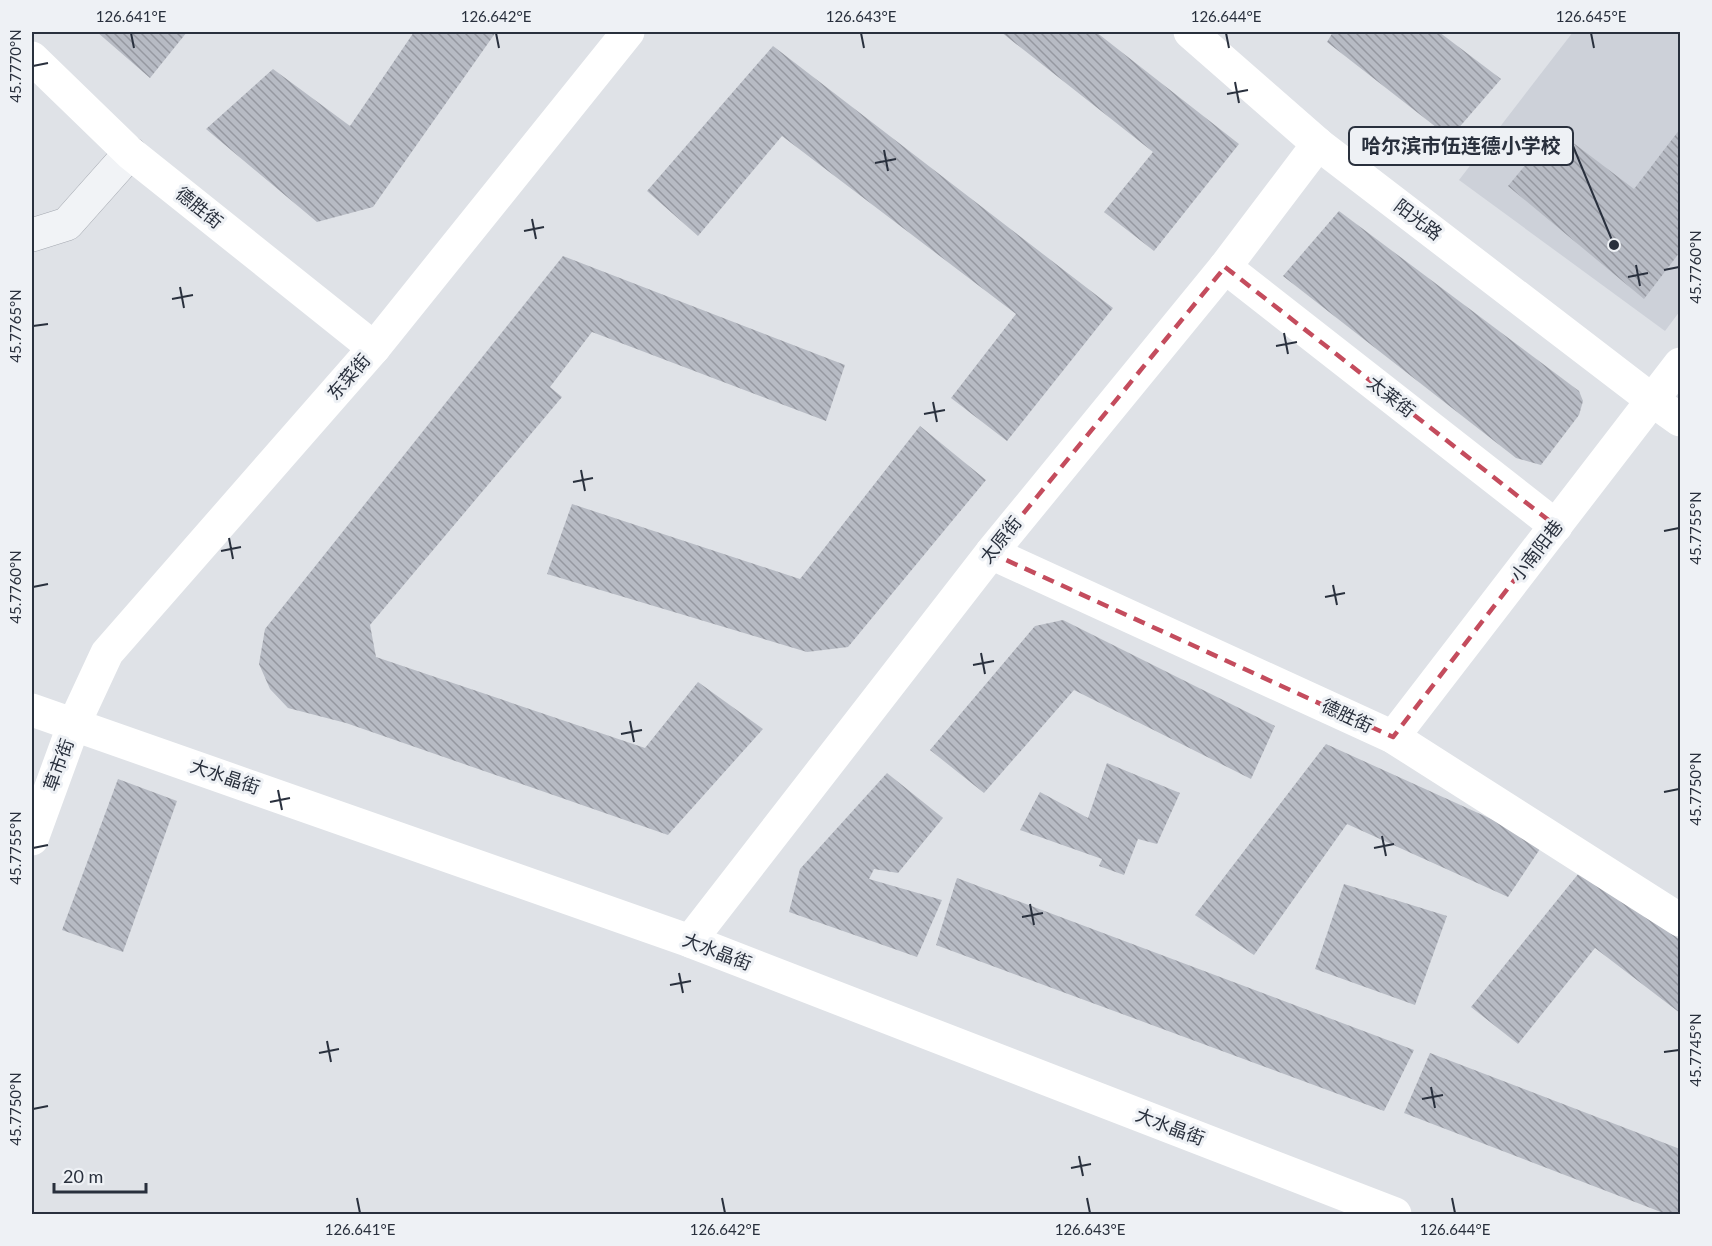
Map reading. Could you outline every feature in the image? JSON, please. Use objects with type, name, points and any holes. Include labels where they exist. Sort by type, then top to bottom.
[{"type":"street","name":"东菜街","points":[[74,724],[108,652],[374,348],[628,32]]},
{"type":"street","name":"阳光路","points":[[1191,32],[1318,144],[1680,420]]},
{"type":"street","name":"德胜街","points":[[32,58],[130,153],[374,348]]},
{"type":"street","name":"太原街","points":[[690,941],[991,553],[1225,267],[1318,144]]},
{"type":"street","points":[[32,236],[67,224],[130,153]]},
{"type":"street","name":"太莱街","points":[[1225,267],[1556,526]]},
{"type":"street","name":"小南阳巷","points":[[1393,737],[1680,364]]},
{"type":"street","name":"德胜街","points":[[991,553],[1393,737],[1680,920]]},
{"type":"street","name":"大水晶街","points":[[32,710],[690,941],[1395,1215]]},
{"type":"street","name":"草市街","points":[[32,839],[74,724]]},
{"type":"highlighted area","points":[[1225,267],[1556,526],[1393,737],[991,553]]},
{"type":"shaded area","points":[[1573,32],[1680,32],[1680,311],[1665,331],[1459,180]]},
{"type":"building","points":[[97,32],[187,32],[150,78]]},
{"type":"building","points":[[414,32],[496,32],[373,207],[317,222],[206,129],[273,69],[350,126]]},
{"type":"building","points":[[1001,32],[1096,32],[1239,144],[1154,251],[1104,212],[1153,152]]},
{"type":"building","points":[[1333,32],[1439,32],[1501,79],[1450,138],[1327,42]]},
{"type":"building","points":[[773,46],[1113,308],[1007,441],[951,398],[1016,314],[782,136],[698,236],[647,191]]},
{"type":"building","points":[[1555,129],[1634,189],[1680,129],[1680,252],[1644,299],[1508,186]]},
{"type":"building","points":[[1339,211],[1579,391],[1583,401],[1579,415],[1541,465],[1516,458],[1283,276]]},
{"type":"building","points":[[563,256],[845,365],[826,421],[592,332],[550,387],[562,397],[370,625],[376,657],[645,748],[698,682],[763,729],[668,835],[346,723],[288,708],[270,689],[259,664],[265,629]]},
{"type":"building","points":[[920,426],[986,480],[848,647],[807,652],[547,574],[572,504],[800,579]]},
{"type":"building","points":[[1063,620],[1275,726],[1251,779],[1074,690],[984,793],[930,750],[1035,626]]},
{"type":"building","points":[[1326,744],[1544,843],[1508,897],[1347,824],[1254,955],[1195,915]]},
{"type":"building","points":[[1107,763],[1180,793],[1157,844],[1138,839],[1124,875],[1099,866],[1102,859],[1020,830],[1040,792],[1088,818]]},
{"type":"building","points":[[887,773],[943,818],[898,873],[874,869],[869,879],[942,900],[917,957],[789,912],[800,869]]},
{"type":"building","points":[[118,779],[177,801],[123,952],[62,930]]},
{"type":"building","points":[[1583,868],[1680,940],[1680,1013],[1595,948],[1518,1044],[1471,1007]]},
{"type":"building","points":[[957,878],[1414,1050],[1384,1111],[936,945]]},
{"type":"building","points":[[1344,884],[1447,916],[1415,1005],[1315,969]]},
{"type":"building","points":[[1430,1053],[1680,1149],[1680,1214],[1666,1214],[1404,1113]]},
{"type":"place","name":"哈尔滨市伍连德小学校","points":[[1614,245]]}]
